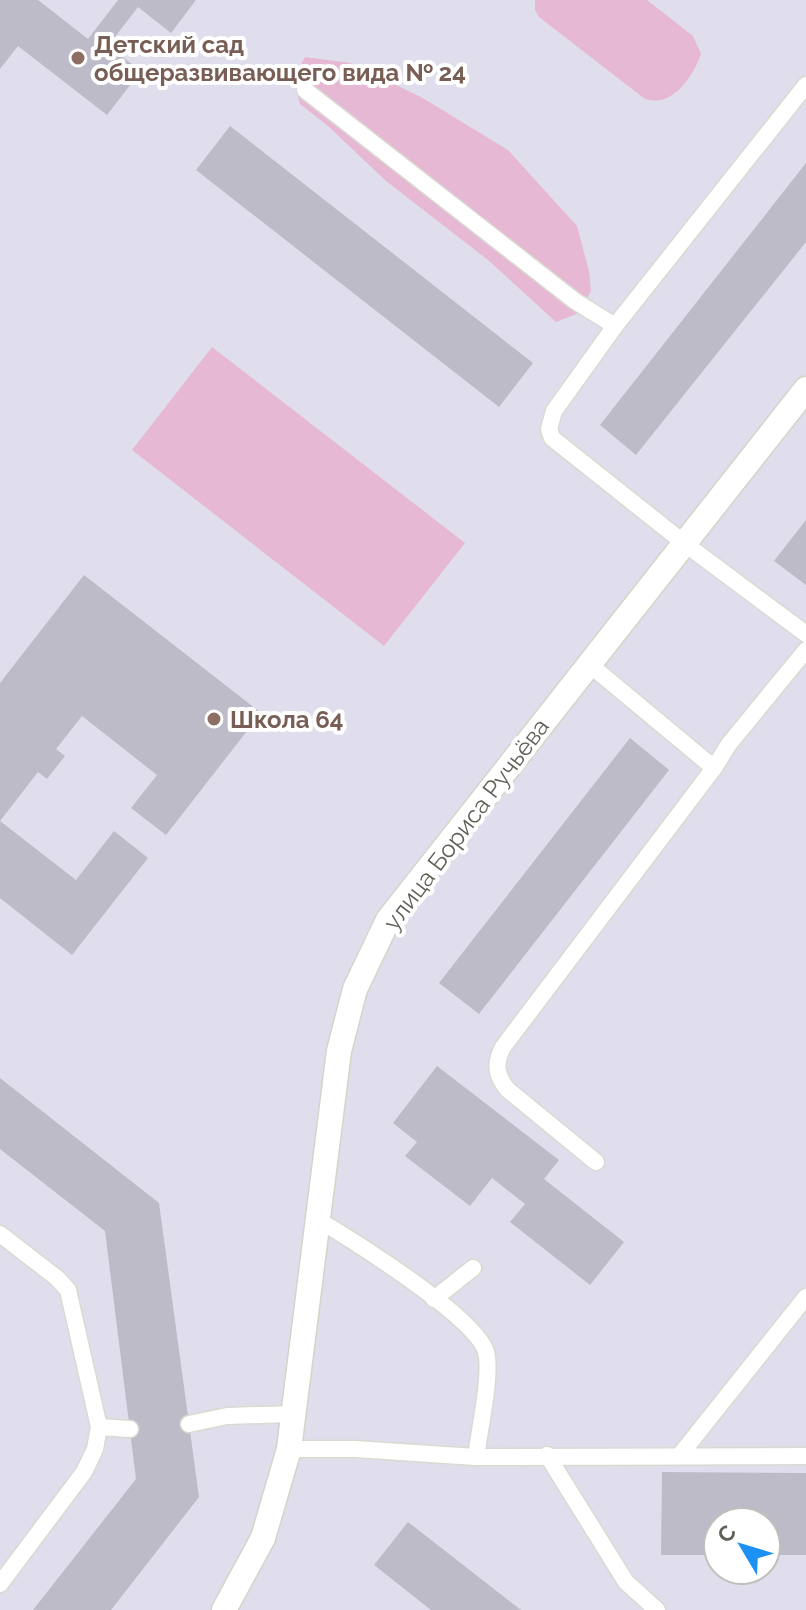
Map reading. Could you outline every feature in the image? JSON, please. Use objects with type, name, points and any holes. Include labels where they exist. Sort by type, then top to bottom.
[{"type":"street","name":"улица Бориса Ручьёва","points":[[224,1610],[263,1538],[289,1449],[339,1051],[355,989],[388,920],[806,389]]},
{"type":"lane","points":[[806,85],[615,326],[554,411],[549,429],[558,444],[806,634]]},
{"type":"lane","points":[[305,90],[575,301],[615,326]]},
{"type":"lane","points":[[596,1162],[508,1090],[496,1070],[497,1058],[729,744],[806,650]]},
{"type":"lane","points":[[589,664],[714,768]]},
{"type":"lane","points":[[317,1219],[371,1251],[475,1334],[487,1355],[476,1457]]},
{"type":"lane","points":[[0,1234],[68,1290],[99,1427],[95,1449],[84,1472],[0,1584]]},
{"type":"lane","points":[[434,1299],[473,1268]]},
{"type":"lane","points":[[680,1455],[806,1297]]},
{"type":"lane","points":[[189,1424],[227,1416],[292,1414]]},
{"type":"lane","points":[[99,1427],[130,1429]]},
{"type":"lane","points":[[289,1449],[355,1449],[476,1457],[806,1456]]},
{"type":"lane","points":[[547,1455],[626,1582],[657,1610]]},
{"type":"shaded area","points":[[535,0],[647,0],[693,36],[701,54],[687,81],[672,95],[655,101],[645,99],[539,17]]},
{"type":"shaded area","points":[[305,57],[350,63],[421,97],[508,150],[577,226],[591,291],[579,313],[556,322],[488,260],[386,181],[300,104],[293,79]]},
{"type":"shaded area","points":[[212,347],[465,543],[384,646],[132,450]]},
{"type":"building","name":"Детский сад общеразвивающего вида № 24","points":[[0,0],[38,0],[88,39],[118,0],[196,0],[171,33],[138,7],[108,46],[141,71],[107,115],[18,46],[0,69]]},
{"type":"building","points":[[230,126],[533,363],[499,407],[196,170]]},
{"type":"building","points":[[806,163],[806,242],[636,455],[600,425]]},
{"type":"building","points":[[806,520],[806,585],[774,561]]},
{"type":"building","points":[[84,575],[261,713],[166,835],[131,808],[157,775],[82,716],[56,749],[65,756],[47,779],[38,772],[0,821],[0,683]]},
{"type":"building","points":[[630,738],[669,770],[479,1014],[439,983]]},
{"type":"building","points":[[0,821],[76,880],[114,831],[148,858],[72,955],[0,898]]},
{"type":"building","points":[[437,1066],[559,1160],[544,1179],[624,1242],[590,1285],[510,1222],[525,1204],[492,1178],[470,1206],[405,1156],[417,1142],[393,1123]]},
{"type":"building","points":[[0,1078],[159,1203],[199,1497],[111,1610],[33,1610],[136,1479],[105,1231],[0,1149]]},
{"type":"building","points":[[662,1472],[806,1473],[806,1555],[782,1555],[782,1506],[702,1506],[702,1555],[661,1555]]},
{"type":"building","points":[[408,1522],[521,1610],[431,1610],[374,1565]]},
{"type":"place","name":"Детский сад общеразвивающего вида № 24","points":[[78,58]]},
{"type":"place","name":"Школа 64","points":[[214,719]]}]
